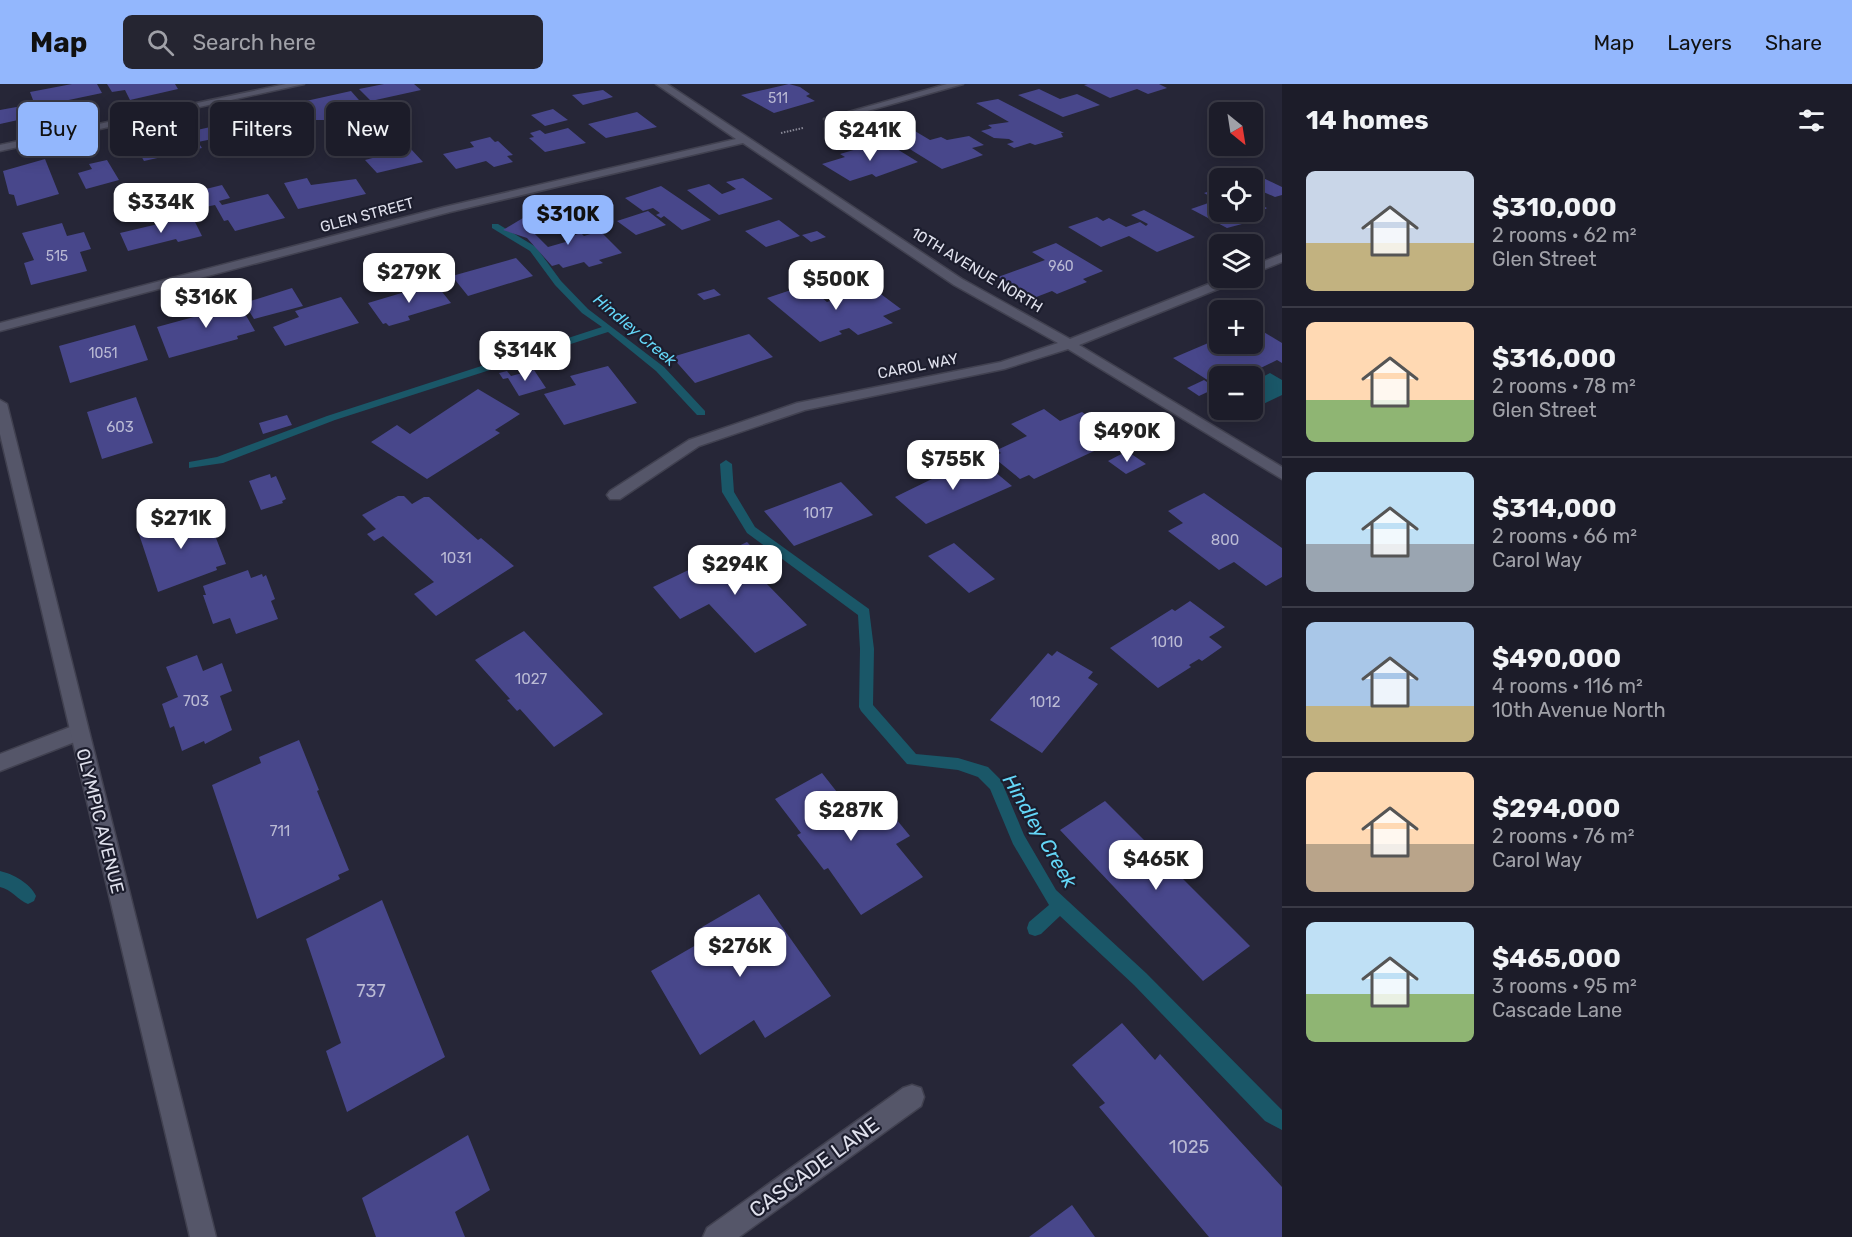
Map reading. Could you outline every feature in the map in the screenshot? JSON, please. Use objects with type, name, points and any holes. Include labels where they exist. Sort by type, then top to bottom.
[{"type":"street","points":[[0,148],[299,84]]},
{"type":"street","name":"10TH AVENUE NORTH","points":[[661,84],[958,282],[1069,344],[1282,474]]},
{"type":"street","points":[[829,119],[958,84]]},
{"type":"street","name":"GLEN STREET","points":[[0,327],[448,209],[743,140]]},
{"type":"street","points":[[1263,266],[1282,258]]},
{"type":"street","name":"CAROL WAY","points":[[615,495],[694,443],[802,406],[1004,365],[1069,344],[1209,288]]},
{"type":"street","name":"OLYMPIC AVENUE","points":[[0,404],[78,732],[203,1237]]},
{"type":"street","points":[[0,762],[78,732]]},
{"type":"street","name":"CASCADE LANE","points":[[716,1237],[912,1097]]},
{"type":"path","points":[[743,140],[820,124],[829,119]]},
{"type":"water","points":[[1270,373],[1282,380],[1282,395],[1263,404],[1263,377]]},
{"type":"building","points":[[72,84],[97,84],[102,93],[64,102],[34,102],[30,92]]},
{"type":"building","points":[[107,84],[175,84],[178,89],[130,100],[125,90],[112,92]]},
{"type":"building","points":[[384,84],[414,84],[421,90],[371,101],[359,89]]},
{"type":"building","points":[[789,84],[800,87],[810,94],[806,96],[815,101],[774,113],[741,95]]},
{"type":"building","points":[[1159,84],[1167,88],[1148,94],[1137,89],[1110,98],[1084,85]]},
{"type":"building","points":[[1039,89],[1060,99],[1077,94],[1100,105],[1063,117],[1018,95]]},
{"type":"building","points":[[603,90],[613,97],[583,105],[572,95]]},
{"type":"building","points":[[351,91],[361,102],[326,102],[326,120],[314,120],[314,102],[302,102]]},
{"type":"building","points":[[998,99],[1064,133],[1061,133],[1063,137],[1014,148],[1007,144],[1014,142],[1009,139],[994,138],[981,131],[992,128],[988,125],[1009,122],[976,103]]},
{"type":"building","points":[[18,107],[18,120],[0,124],[0,110]]},
{"type":"building","points":[[553,109],[568,120],[545,126],[531,115]]},
{"type":"building","points":[[637,112],[657,127],[606,138],[588,124]]},
{"type":"building","points":[[903,124],[930,140],[941,137],[947,140],[969,136],[984,145],[972,148],[983,155],[942,169],[879,130]]},
{"type":"building","points":[[210,127],[210,140],[198,142],[198,130]]},
{"type":"building","points":[[568,128],[586,143],[545,152],[529,138],[534,137],[530,133],[540,130],[545,134]]},
{"type":"building","points":[[490,137],[513,155],[507,156],[513,162],[494,167],[486,161],[456,169],[443,154],[474,147],[470,142]]},
{"type":"building","points":[[884,141],[918,162],[876,177],[872,174],[850,181],[822,164],[845,157],[840,154]]},
{"type":"building","points":[[410,148],[423,162],[377,173],[365,160],[380,156],[410,156]]},
{"type":"building","points":[[141,156],[166,156],[144,161]]},
{"type":"building","points":[[45,159],[59,194],[17,206],[14,195],[9,194],[3,171]]},
{"type":"building","points":[[107,160],[119,180],[86,189],[78,173],[92,169],[89,164]]},
{"type":"building","points":[[307,178],[311,185],[356,179],[366,194],[298,209],[284,183]]},
{"type":"building","points":[[743,178],[773,199],[719,215],[687,190],[709,184],[722,194],[736,189],[726,182]]},
{"type":"building","points":[[1263,178],[1282,187],[1282,195],[1275,197],[1263,192]]},
{"type":"building","points":[[222,185],[230,198],[219,201],[222,205],[268,194],[285,218],[235,231],[228,220],[224,221],[215,205],[200,208],[190,193]]},
{"type":"building","points":[[661,186],[711,220],[682,230],[664,216],[661,218],[656,215],[660,213],[653,208],[643,211],[625,198]]},
{"type":"building","points":[[167,202],[173,215],[142,222],[137,209]]},
{"type":"building","points":[[1209,203],[1209,218],[1191,209]]},
{"type":"building","points":[[1144,210],[1195,237],[1157,252],[1129,236],[1101,247],[1068,227],[1097,217],[1103,221],[1109,218],[1126,227],[1140,222],[1146,226],[1148,224],[1131,215]]},
{"type":"building","points":[[648,211],[666,225],[636,235],[617,221]]},
{"type":"building","points":[[192,216],[202,236],[178,242],[176,239],[128,251],[120,233]]},
{"type":"building","points":[[523,218],[544,226],[534,233],[548,247],[569,241],[566,238],[581,233],[584,236],[600,231],[622,253],[599,260],[603,263],[589,267],[584,262],[563,268],[559,264],[552,266],[527,238],[503,230]]},
{"type":"building","points":[[779,220],[800,236],[766,247],[745,231]]},
{"type":"building","points":[[1216,222],[1245,222],[1242,224],[1227,228]]},
{"type":"building","points":[[62,223],[67,236],[84,232],[91,249],[80,252],[87,271],[31,285],[24,263],[34,260],[22,233]]},
{"type":"building","points":[[817,231],[826,237],[811,242],[802,235]]},
{"type":"building","points":[[1056,243],[1103,271],[1083,279],[1087,282],[1057,294],[1052,291],[1031,299],[998,277],[1045,260],[1032,252]]},
{"type":"building","points":[[516,258],[533,276],[468,296],[452,276]]},
{"type":"building","points":[[435,283],[451,303],[408,316],[410,320],[389,326],[386,323],[383,324],[368,303]]},
{"type":"building","points":[[806,285],[827,302],[870,286],[901,309],[883,316],[893,323],[858,335],[849,328],[839,331],[842,334],[820,342],[767,298]]},
{"type":"building","points":[[292,288],[303,306],[254,319],[244,303]]},
{"type":"building","points":[[714,289],[721,295],[704,300],[697,294]]},
{"type":"building","points":[[341,297],[359,323],[285,346],[273,327],[299,317],[295,311]]},
{"type":"building","points":[[237,300],[255,331],[237,336],[238,339],[169,358],[157,327],[201,315],[198,310]]},
{"type":"building","points":[[135,325],[148,360],[70,383],[59,346]]},
{"type":"building","points":[[1263,332],[1282,343],[1282,363],[1277,360],[1263,367],[1209,366],[1209,381],[1173,358],[1209,343],[1209,354],[1263,354]]},
{"type":"building","points":[[749,334],[773,357],[695,383],[672,357]]},
{"type":"building","points":[[608,366],[637,403],[564,425],[544,394],[576,385],[570,376]]},
{"type":"building","points":[[534,370],[546,388],[519,396],[508,378],[503,379],[499,373],[507,371],[511,376]]},
{"type":"building","points":[[1204,380],[1209,383],[1209,391],[1199,396],[1187,388]]},
{"type":"building","points":[[478,389],[520,414],[495,430],[500,433],[427,479],[371,442],[397,425],[410,434]]},
{"type":"building","points":[[136,397],[153,443],[102,459],[87,412]]},
{"type":"building","points":[[1044,409],[1060,421],[1082,412],[1120,439],[1034,479],[1029,475],[1020,479],[993,457],[1001,453],[997,450],[1027,436],[1011,424]]},
{"type":"building","points":[[287,415],[292,425],[263,434],[259,423]]},
{"type":"building","points":[[1127,451],[1146,464],[1126,474],[1108,461]]},
{"type":"building","points":[[977,457],[1012,486],[926,524],[895,497]]},
{"type":"building","points":[[270,474],[271,478],[276,476],[286,499],[282,501],[283,503],[261,510],[249,481]]},
{"type":"building","points":[[841,482],[873,515],[794,546],[764,511]]},
{"type":"building","points":[[1204,493],[1282,548],[1282,577],[1266,586],[1234,562],[1219,570],[1168,531],[1183,523],[1168,511]]},
{"type":"building","points":[[398,496],[404,496],[412,504],[424,497],[429,497],[478,540],[481,538],[514,566],[436,616],[414,594],[434,582],[383,536],[374,541],[367,534],[376,529],[362,515]]},
{"type":"building","points":[[195,512],[196,515],[206,512],[226,564],[216,567],[217,570],[158,592],[138,531]]},
{"type":"building","points":[[747,542],[779,575],[765,582],[807,625],[755,653],[709,604],[680,619],[653,587]]},
{"type":"building","points":[[954,543],[995,579],[969,593],[928,556]]},
{"type":"building","points":[[248,570],[251,578],[266,575],[275,599],[271,601],[278,619],[236,634],[230,618],[213,624],[203,595],[206,595],[203,586]]},
{"type":"building","points":[[1190,601],[1225,627],[1209,637],[1222,647],[1202,661],[1199,659],[1189,665],[1191,667],[1158,688],[1110,648],[1172,609],[1175,611]]},
{"type":"building","points":[[524,631],[603,714],[554,747],[520,709],[517,711],[507,700],[510,699],[475,660]]},
{"type":"building","points":[[1057,651],[1093,672],[1088,678],[1098,684],[1042,753],[990,720],[1048,653],[1052,656]]},
{"type":"building","points":[[197,655],[203,671],[222,663],[232,691],[220,696],[232,730],[205,744],[204,741],[182,751],[174,726],[170,728],[162,704],[178,697],[166,667]]},
{"type":"building","points":[[299,740],[349,870],[338,875],[340,879],[257,919],[212,785],[261,763],[259,757]]},
{"type":"building","points":[[822,773],[844,801],[855,795],[869,811],[883,803],[910,836],[896,844],[923,877],[861,915],[828,868],[824,870],[797,835],[801,833],[775,799]]},
{"type":"building","points":[[1105,801],[1250,946],[1203,981],[1060,830]]},
{"type":"building","points":[[759,894],[831,996],[765,1038],[754,1020],[700,1055],[651,971],[703,941],[697,930]]},
{"type":"building","points":[[382,900],[445,1057],[347,1112],[326,1051],[341,1043],[306,939]]},
{"type":"building","points":[[1122,1023],[1155,1060],[1160,1054],[1282,1187],[1282,1237],[1209,1237],[1099,1107],[1105,1103],[1072,1065]]},
{"type":"building","points":[[468,1135],[490,1190],[455,1212],[465,1237],[376,1237],[362,1198]]},
{"type":"building","points":[[1072,1205],[1095,1237],[1029,1237]]},
{"type":"waterway","name":"Hindley Creek","points":[[495,226],[533,249],[558,283],[585,311],[609,328]]},
{"type":"waterway","points":[[193,465],[219,460],[331,418],[609,328]]},
{"type":"waterway","name":"Hindley Creek","points":[[609,328],[660,369],[701,413]]},
{"type":"waterway","name":"Hindley Creek","points":[[726,464],[728,492],[751,530],[864,613],[867,649],[866,707],[912,760],[958,764],[983,772],[996,785],[1018,839],[1050,895],[1140,979],[1272,1114],[1282,1121]]},
{"type":"waterway","name":"Hindley Creek","points":[[0,879],[9,881],[28,896]]},
{"type":"waterway","points":[[1035,928],[1060,905]]}]
